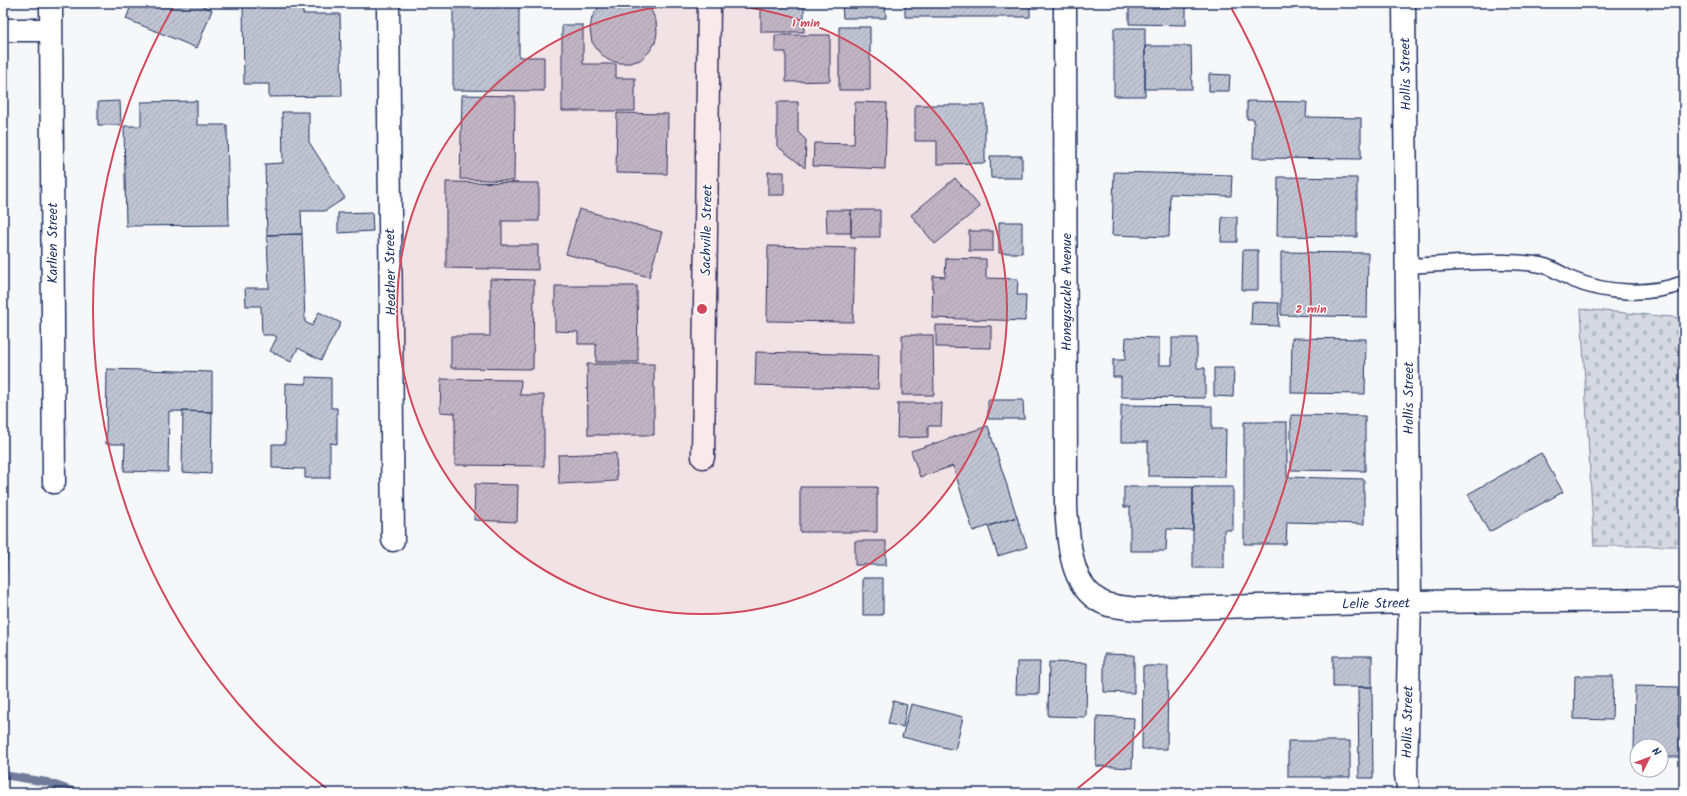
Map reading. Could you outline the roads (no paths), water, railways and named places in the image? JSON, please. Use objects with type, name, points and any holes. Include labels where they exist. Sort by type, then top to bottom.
[{"type":"street","name":"Karlien Street","points":[[51,3],[54,482]]},
{"type":"street","name":"Heather Street","points":[[388,3],[393,540]]},
{"type":"street","name":"Sachville Street","points":[[702,457],[709,3]]},
{"type":"street","name":"Honeysuckle Avenue","points":[[1065,3],[1066,508],[1071,554],[1079,580]]},
{"type":"street","name":"Hollis Street","points":[[1404,3],[1408,266],[1410,602],[1406,775],[1410,793]]},
{"type":"street","points":[[3,30],[51,30]]},
{"type":"street","name":"Lelie Street","points":[[1079,580],[1094,597],[1109,605],[1137,609],[1410,602],[1684,600]]},
{"type":"lane","points":[[1408,266],[1506,262],[1536,264],[1551,267],[1570,278],[1592,286],[1611,290],[1644,292],[1684,283]]},
{"type":"waterway","points":[[3,775],[47,782],[78,793]]}]
